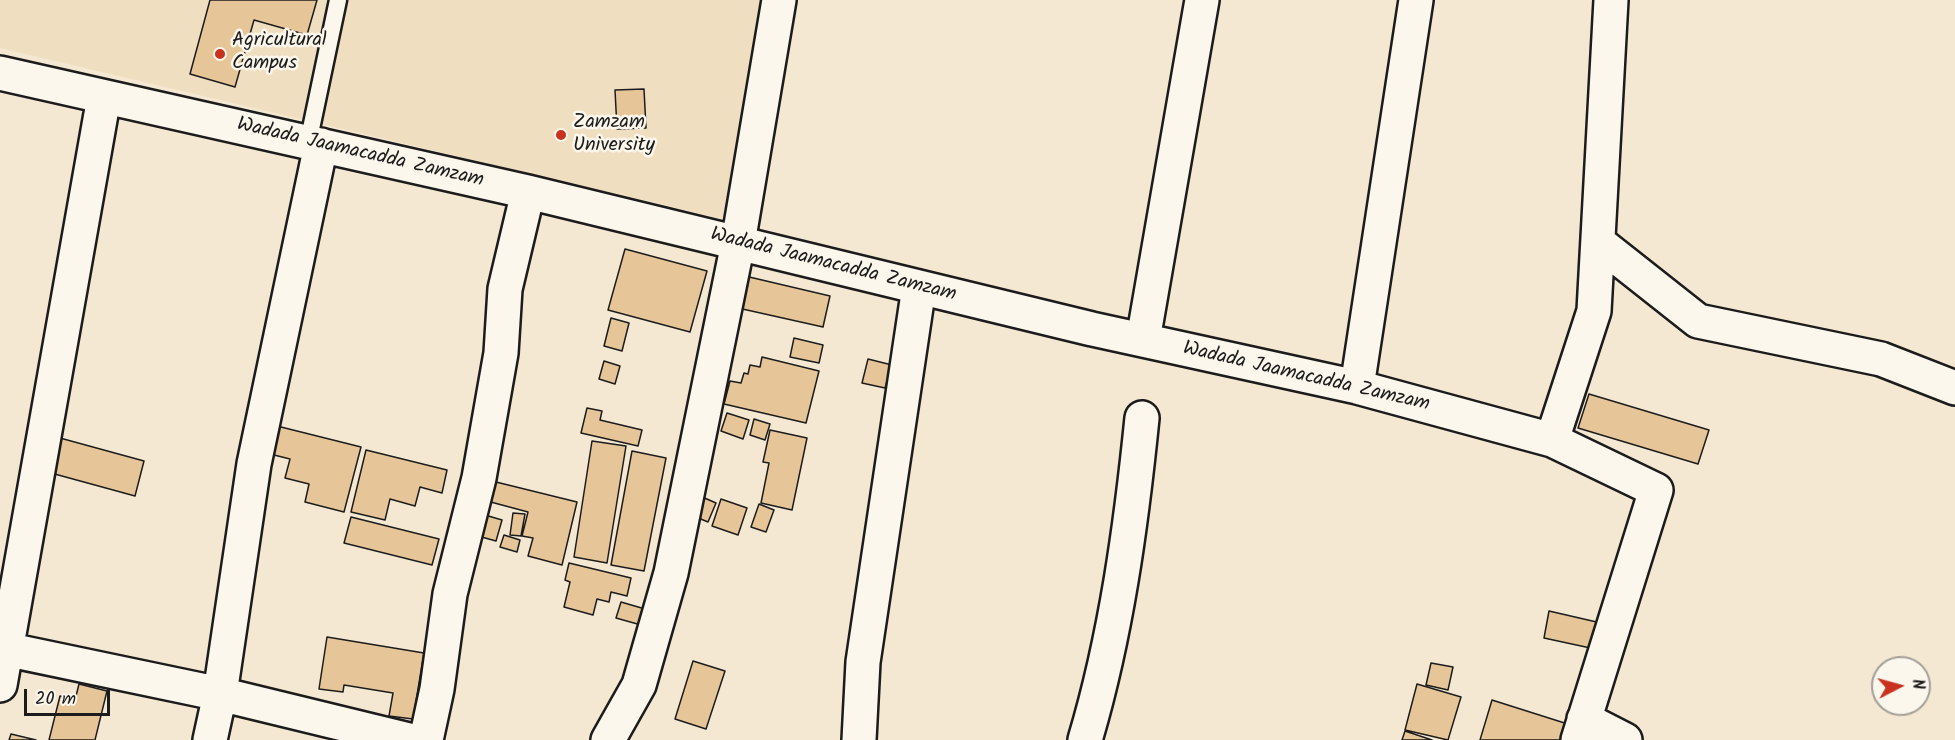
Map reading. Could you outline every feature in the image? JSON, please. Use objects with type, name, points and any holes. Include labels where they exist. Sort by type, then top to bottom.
[{"type":"street","points":[[608,740],[639,685],[670,573],[738,243],[779,0]]},
{"type":"street","points":[[1143,340],[1202,0]]},
{"type":"street","points":[[1357,387],[1416,0]]},
{"type":"street","points":[[1552,440],[1594,311],[1611,0]]},
{"type":"street","name":"Wadada Jaamacadda Zamzam","points":[[0,73],[528,192],[1143,340],[1357,387],[1552,440],[1656,490],[1581,730]]},
{"type":"street","points":[[0,685],[3,649],[104,97]]},
{"type":"street","points":[[210,740],[220,694],[254,464],[314,144]]},
{"type":"street","points":[[426,740],[437,689],[450,594],[479,478],[501,353],[505,289],[528,192]]},
{"type":"street","points":[[1598,242],[1698,321],[1881,359],[1955,388]]},
{"type":"street","points":[[859,740],[863,662],[920,287]]},
{"type":"street","points":[[1085,740],[1103,679],[1134,499],[1142,418]]},
{"type":"street","points":[[3,649],[220,694],[409,740]]},
{"type":"street","points":[[1581,730],[1625,740]]},
{"type":"lane","points":[[314,144],[338,0]]},
{"type":"shaded area","name":"Zamzam University","points":[[0,0],[772,0],[740,223],[0,48]]},
{"type":"building","name":"Agricultural Campus","points":[[210,0],[317,0],[307,35],[254,20],[235,87],[190,74]]},
{"type":"building","points":[[644,89],[646,128],[617,129],[615,90]]},
{"type":"building","points":[[625,249],[707,271],[690,332],[608,310]]},
{"type":"building","points":[[745,276],[830,296],[823,327],[738,308]]},
{"type":"building","points":[[611,318],[629,323],[622,351],[604,346]]},
{"type":"building","points":[[794,338],[823,345],[819,363],[790,357]]},
{"type":"building","points":[[762,357],[819,371],[806,423],[724,404],[730,381],[741,383],[744,373],[748,374],[750,365],[760,367]]},
{"type":"building","points":[[868,359],[892,365],[885,388],[862,383]]},
{"type":"building","points":[[604,361],[620,366],[615,384],[599,379]]},
{"type":"building","points":[[1589,394],[1709,430],[1698,464],[1578,428]]},
{"type":"building","points":[[587,408],[602,411],[600,420],[642,430],[638,446],[581,433]]},
{"type":"building","points":[[727,413],[749,420],[743,439],[721,431]]},
{"type":"building","points":[[754,419],[770,424],[765,440],[750,435]]},
{"type":"building","points":[[273,425],[361,447],[344,512],[305,502],[309,484],[285,478],[290,459],[266,453]]},
{"type":"building","points":[[770,430],[807,438],[792,510],[761,503],[769,463],[763,462]]},
{"type":"building","points":[[60,438],[144,461],[135,496],[51,473]]},
{"type":"building","points":[[592,441],[626,446],[607,563],[574,557]]},
{"type":"building","points":[[366,450],[447,470],[442,493],[420,487],[415,506],[390,499],[385,520],[351,512]]},
{"type":"building","points":[[632,451],[666,458],[644,571],[611,565]]},
{"type":"building","points":[[492,481],[577,502],[562,565],[528,556],[533,538],[522,536],[528,512],[487,501]]},
{"type":"building","points":[[700,496],[716,503],[708,522],[691,515]]},
{"type":"building","points":[[721,499],[747,508],[738,535],[712,526]]},
{"type":"building","points":[[759,504],[774,510],[766,532],[751,527]]},
{"type":"building","points":[[513,513],[525,514],[521,536],[510,535]]},
{"type":"building","points":[[485,515],[502,520],[496,541],[478,536]]},
{"type":"building","points":[[351,517],[439,539],[432,565],[344,543]]},
{"type":"building","points":[[504,535],[520,540],[517,552],[500,547]]},
{"type":"building","points":[[569,563],[631,578],[627,596],[611,592],[609,602],[597,599],[593,615],[564,607],[570,582],[565,580]]},
{"type":"building","points":[[621,602],[645,609],[641,625],[616,618]]},
{"type":"building","points":[[1549,611],[1601,623],[1595,649],[1544,638]]},
{"type":"building","points":[[327,637],[424,653],[413,719],[389,716],[393,693],[344,685],[343,692],[319,689]]},
{"type":"building","points":[[693,661],[725,671],[706,729],[675,719]]},
{"type":"building","points":[[1431,663],[1453,667],[1448,690],[1426,685]]},
{"type":"building","points":[[79,684],[107,691],[95,740],[49,740],[60,696],[75,700]]},
{"type":"building","points":[[1417,684],[1461,697],[1448,740],[1405,730]]},
{"type":"building","points":[[1492,700],[1574,726],[1569,740],[1480,740]]},
{"type":"building","points":[[1405,731],[1432,740],[1402,740]]},
{"type":"building","points":[[11,734],[36,740],[9,740]]},
{"type":"place","name":"Agricultural Campus","points":[[220,54]]},
{"type":"place","name":"Zamzam University","points":[[561,135]]}]
